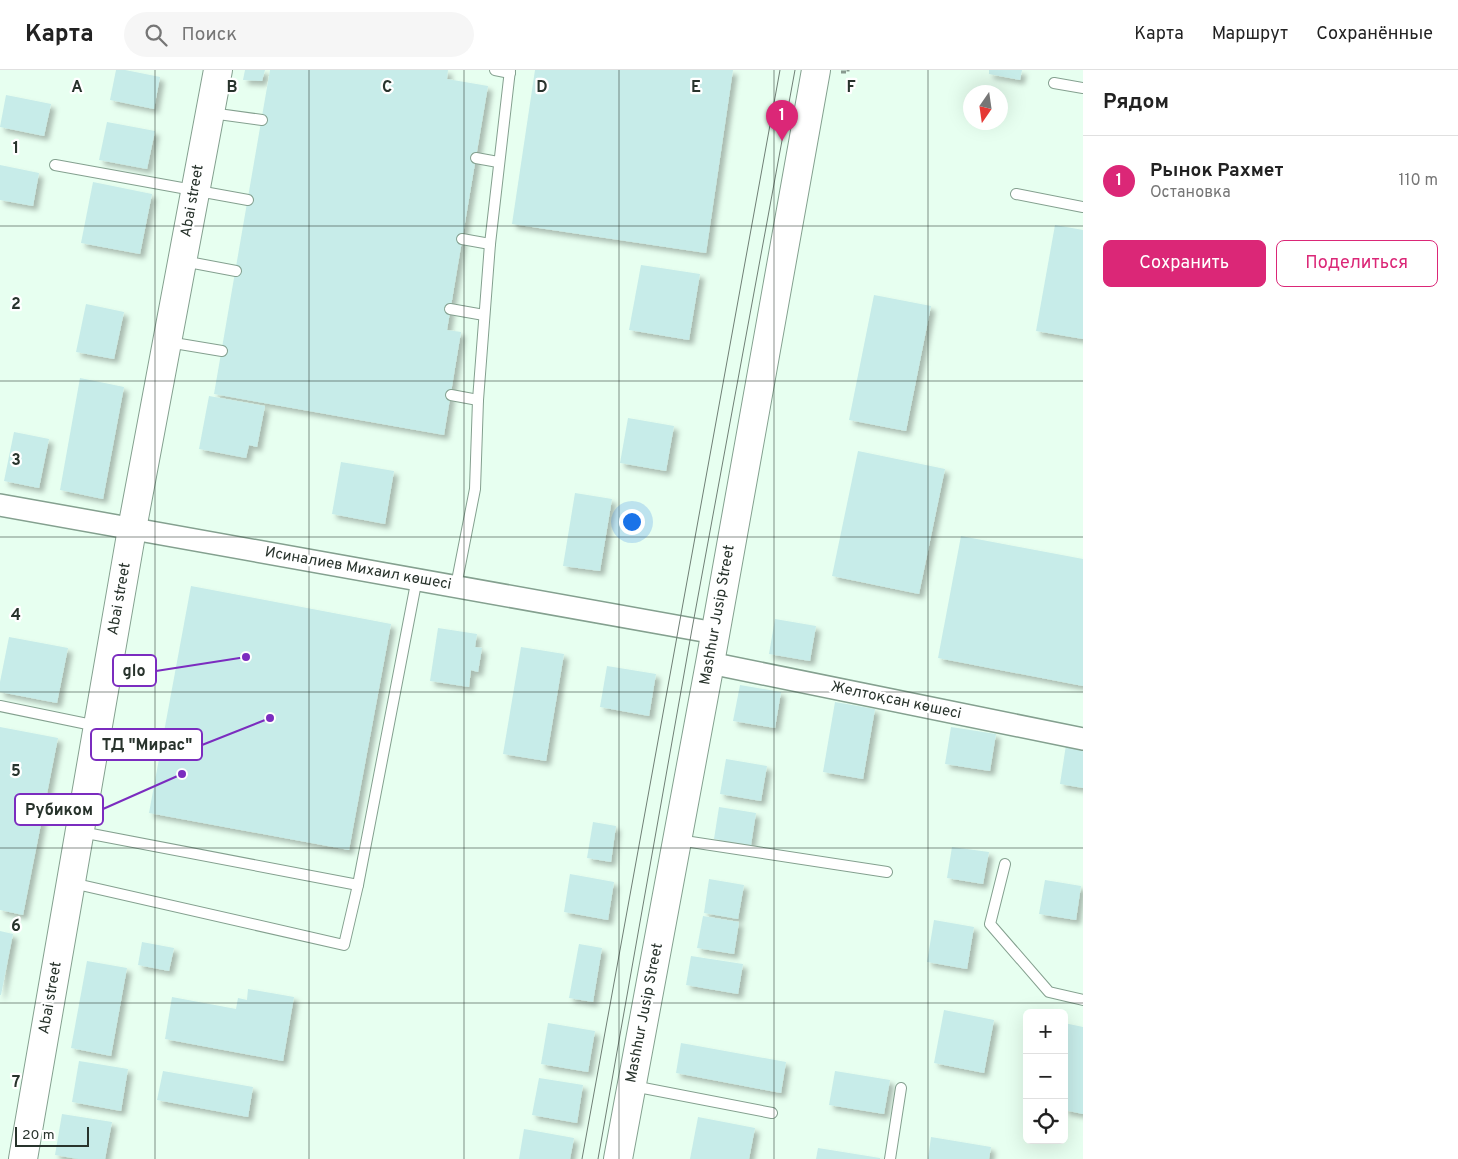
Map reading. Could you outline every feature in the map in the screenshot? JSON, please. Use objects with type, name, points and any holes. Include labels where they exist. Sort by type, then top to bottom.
[{"type":"street","name":"Abai street","points":[[23,1159],[132,529],[218,70]]},
{"type":"street","name":"Mashhur Jusip Street","points":[[618,1159],[710,663],[816,70]]},
{"type":"street","name":"Исиналиев Михаил көшесі","points":[[0,505],[715,633]]},
{"type":"street","name":"Желтоқсан көшесі","points":[[710,663],[1083,739]]},
{"type":"lane","points":[[456,586],[475,489],[478,400],[484,315],[498,162],[510,71],[495,70]]},
{"type":"lane","points":[[1054,83],[1083,88]]},
{"type":"lane","points":[[210,112],[262,120]]},
{"type":"lane","points":[[476,158],[498,162]]},
{"type":"lane","points":[[55,165],[248,200]]},
{"type":"lane","points":[[1016,194],[1083,207]]},
{"type":"lane","points":[[462,239],[490,244]]},
{"type":"lane","points":[[182,261],[236,271]]},
{"type":"lane","points":[[450,309],[484,315]]},
{"type":"lane","points":[[167,342],[222,351]]},
{"type":"lane","points":[[451,395],[478,400]]},
{"type":"lane","points":[[71,883],[344,945],[358,885],[416,578]]},
{"type":"lane","points":[[0,706],[98,726]]},
{"type":"lane","points":[[80,831],[358,885]]},
{"type":"lane","points":[[677,840],[887,872]]},
{"type":"lane","points":[[1005,864],[990,924],[1049,992],[1083,1000]]},
{"type":"lane","points":[[631,1086],[772,1113]]},
{"type":"lane","points":[[890,1159],[901,1088]]},
{"type":"building","points":[[116,70],[160,77],[154,109],[110,100]]},
{"type":"building","points":[[245,70],[265,70],[262,81],[243,80]]},
{"type":"building","points":[[270,70],[448,70],[447,79],[488,86],[447,330],[461,332],[444,435],[214,394]]},
{"type":"building","points":[[535,70],[733,70],[706,253],[512,224]]},
{"type":"building","points":[[989,70],[1022,70],[1020,80],[989,74]]},
{"type":"building","points":[[6,95],[51,104],[44,136],[0,127]]},
{"type":"building","points":[[107,122],[155,131],[147,169],[99,160]]},
{"type":"building","points":[[0,165],[39,173],[33,206],[0,200]]},
{"type":"building","points":[[93,182],[152,194],[140,254],[81,243]]},
{"type":"building","points":[[1055,225],[1083,230],[1083,339],[1036,331]]},
{"type":"building","points":[[641,265],[700,274],[689,340],[629,330]]},
{"type":"building","points":[[874,295],[931,306],[906,431],[849,420]]},
{"type":"building","points":[[86,304],[124,312],[114,359],[76,352]]},
{"type":"building","points":[[80,378],[124,387],[103,499],[60,490]]},
{"type":"building","points":[[209,396],[265,406],[257,447],[249,445],[246,458],[199,449]]},
{"type":"building","points":[[628,418],[674,426],[666,471],[620,463]]},
{"type":"building","points":[[14,432],[49,439],[39,488],[4,481]]},
{"type":"building","points":[[858,451],[945,469],[919,594],[832,576]]},
{"type":"building","points":[[341,462],[394,471],[385,524],[332,514]]},
{"type":"building","points":[[575,493],[612,499],[600,571],[563,566]]},
{"type":"building","points":[[961,536],[1083,559],[1083,686],[938,658]]},
{"type":"building","points":[[191,586],[391,624],[349,850],[149,813]]},
{"type":"building","points":[[775,619],[816,626],[810,661],[769,654]]},
{"type":"building","points":[[438,628],[477,634],[475,647],[482,648],[478,672],[471,670],[469,687],[430,681]]},
{"type":"building","points":[[9,637],[68,648],[57,703],[0,692],[0,682]]},
{"type":"building","points":[[521,647],[564,654],[546,761],[503,754]]},
{"type":"building","points":[[607,666],[656,674],[649,716],[600,707]]},
{"type":"building","points":[[740,685],[781,692],[775,728],[733,721]]},
{"type":"building","points":[[835,702],[875,709],[863,779],[823,772]]},
{"type":"building","points":[[0,727],[58,738],[23,915],[0,910]]},
{"type":"building","points":[[951,727],[996,734],[990,771],[945,764]]},
{"type":"building","points":[[1066,745],[1083,748],[1083,788],[1060,784]]},
{"type":"building","points":[[726,759],[767,766],[761,801],[720,794]]},
{"type":"building","points":[[719,807],[756,813],[751,845],[714,839]]},
{"type":"building","points":[[593,822],[616,826],[611,862],[587,858]]},
{"type":"building","points":[[952,847],[989,852],[983,884],[947,878]]},
{"type":"building","points":[[570,874],[614,882],[608,920],[564,912]]},
{"type":"building","points":[[709,879],[744,885],[738,919],[704,913]]},
{"type":"building","points":[[1045,880],[1081,886],[1076,920],[1039,914]]},
{"type":"building","points":[[703,916],[739,922],[734,954],[697,948]]},
{"type":"building","points":[[934,920],[974,927],[967,969],[927,962]]},
{"type":"building","points":[[0,931],[13,934],[1,995],[0,995]]},
{"type":"building","points":[[142,942],[174,948],[169,971],[138,965]]},
{"type":"building","points":[[579,944],[602,948],[593,1002],[569,998]]},
{"type":"building","points":[[691,956],[743,964],[738,994],[686,985]]},
{"type":"building","points":[[87,961],[127,968],[111,1056],[71,1048]]},
{"type":"building","points":[[248,989],[294,997],[283,1061],[165,1039],[172,997],[236,1009],[238,998],[247,1000]]},
{"type":"building","points":[[944,1010],[994,1020],[984,1073],[934,1063]]},
{"type":"building","points":[[548,1023],[595,1031],[588,1072],[541,1064]]},
{"type":"building","points":[[1068,1024],[1083,1027],[1083,1114],[1068,1111]]},
{"type":"building","points":[[681,1043],[786,1062],[781,1093],[676,1073]]},
{"type":"building","points":[[79,1061],[128,1069],[121,1111],[72,1102]]},
{"type":"building","points":[[163,1071],[253,1087],[248,1117],[157,1100]]},
{"type":"building","points":[[835,1071],[890,1080],[884,1114],[829,1105]]},
{"type":"building","points":[[539,1078],[583,1085],[577,1123],[532,1115]]},
{"type":"building","points":[[62,1114],[112,1122],[105,1159],[78,1159],[55,1155]]},
{"type":"building","points":[[698,1117],[755,1128],[749,1159],[690,1159]]},
{"type":"building","points":[[524,1129],[574,1138],[570,1159],[519,1159]]},
{"type":"building","points":[[931,1137],[991,1147],[989,1159],[928,1159]]},
{"type":"building","points":[[818,1148],[880,1158],[880,1159],[816,1159]]},
{"type":"tram line","points":[[582,1159],[780,70]]},
{"type":"tram line","points":[[598,1159],[692,629],[795,70]]},
{"type":"place","name":"Рынок Рахмет","points":[[782,141]]},
{"type":"place","name":"glo","points":[[246,657]]},
{"type":"place","name":"ТД \"Мирас\"","points":[[270,718]]},
{"type":"place","name":"Рубиком","points":[[182,774]]}]
